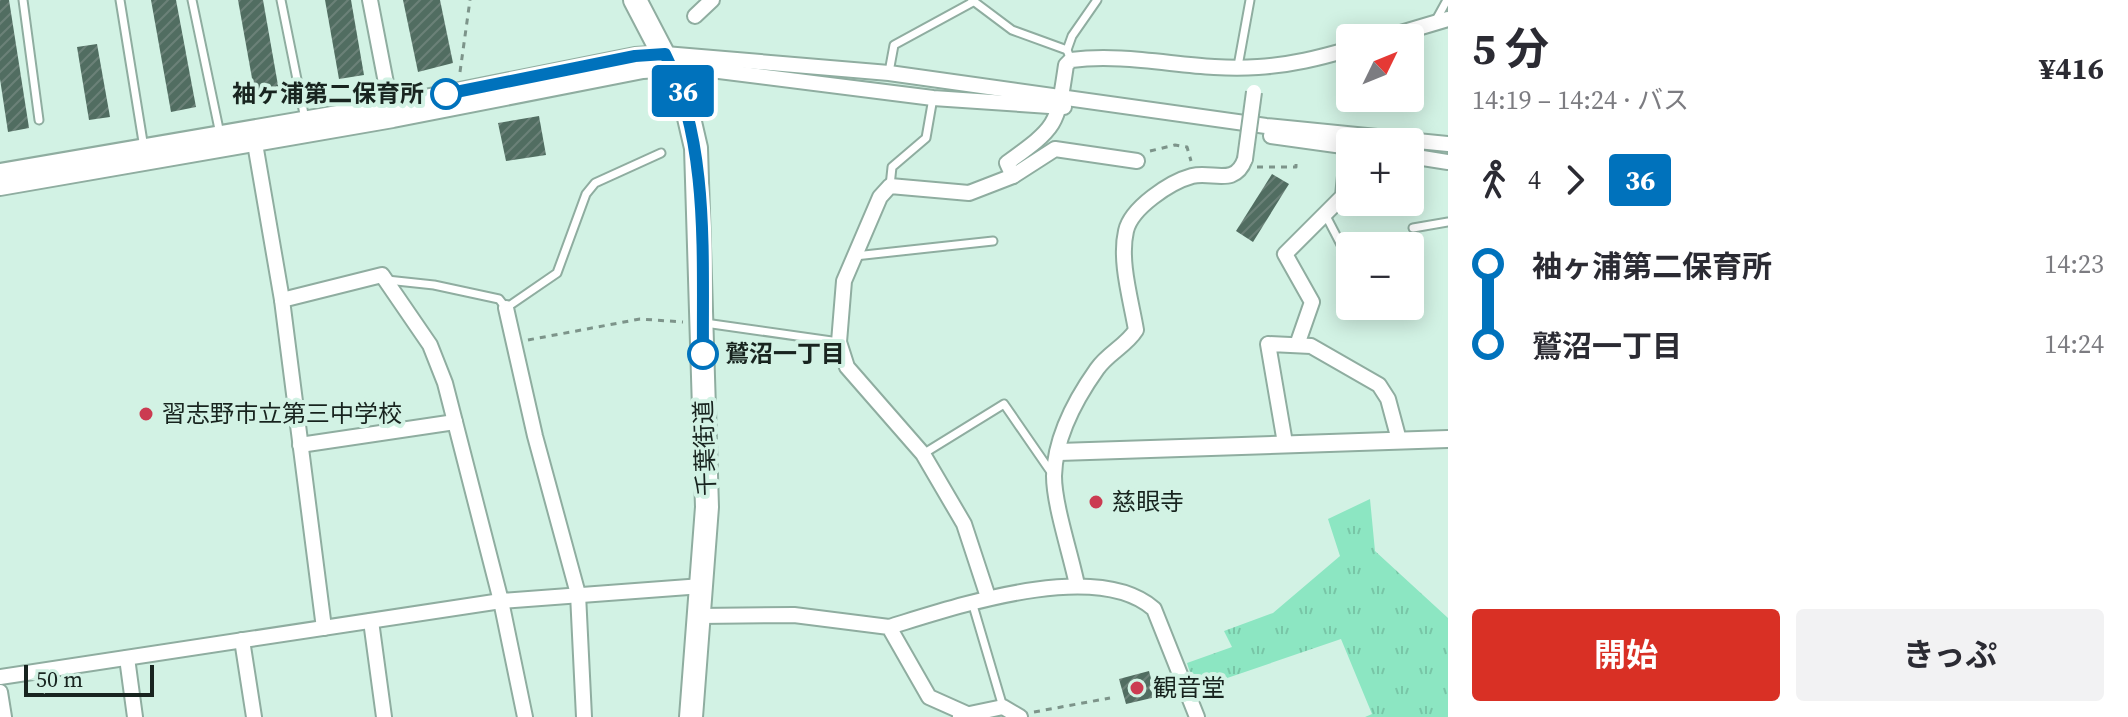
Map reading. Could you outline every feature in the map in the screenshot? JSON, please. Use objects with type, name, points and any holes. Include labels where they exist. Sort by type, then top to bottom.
[{"type":"highway","name":"千葉街道","points":[[635,0],[683,92],[696,148],[707,507],[691,717]]},
{"type":"street","points":[[370,0],[391,112]]},
{"type":"street","points":[[695,16],[712,0]]},
{"type":"street","points":[[1013,176],[1007,163],[1044,136],[1058,118],[1069,55],[1257,67],[1304,63],[1336,53]]},
{"type":"street","points":[[0,172],[145,154],[391,112],[635,56],[703,69],[933,98],[1062,102],[1448,144]]},
{"type":"street","points":[[668,61],[889,73],[1336,145]]},
{"type":"street","points":[[1077,585],[1054,476],[1063,430],[1076,398],[1107,355],[1130,340],[1136,330],[1124,248],[1126,228],[1150,200],[1195,176],[1232,176],[1249,163],[1257,67]]},
{"type":"street","points":[[0,187],[220,134],[253,135],[305,119],[391,112]]},
{"type":"street","points":[[253,135],[282,300],[324,628]]},
{"type":"street","points":[[988,597],[964,524],[923,454],[864,391],[847,367],[839,342],[842,294],[853,256],[880,197],[890,186],[969,193],[1013,176],[1055,149],[1137,161]]},
{"type":"street","points":[[1424,158],[1448,162]]},
{"type":"street","points":[[1297,345],[1312,302],[1285,254],[1336,203]]},
{"type":"street","points":[[282,300],[382,275],[430,345],[455,422],[501,601],[525,717]]},
{"type":"street","points":[[506,308],[578,594],[584,717]]},
{"type":"street","points":[[1285,443],[1268,344],[1311,346],[1379,385],[1388,399],[1399,440]]},
{"type":"street","points":[[300,445],[455,422]]},
{"type":"street","points":[[1059,452],[1448,439]]},
{"type":"street","points":[[699,616],[794,615],[889,627],[988,597],[1077,585],[1143,599],[1154,609],[1197,717]]},
{"type":"street","points":[[0,677],[501,601],[702,586]]},
{"type":"street","points":[[371,621],[384,717]]},
{"type":"street","points":[[889,627],[929,697],[961,716],[1003,707],[1019,716]]},
{"type":"street","points":[[242,640],[254,717]]},
{"type":"street","points":[[127,658],[135,717]]},
{"type":"street","points":[[0,692],[4,717]]},
{"type":"lane","points":[[23,0],[39,120]]},
{"type":"lane","points":[[120,0],[145,154]]},
{"type":"lane","points":[[192,0],[220,134]]},
{"type":"lane","points":[[281,0],[305,119]]},
{"type":"lane","points":[[889,73],[894,45],[972,1],[1012,30],[1069,55],[1097,0]]},
{"type":"lane","points":[[1238,66],[1250,0]]},
{"type":"lane","points":[[1442,20],[1447,0]]},
{"type":"lane","points":[[890,186],[892,167],[926,138],[933,98]]},
{"type":"lane","points":[[387,280],[434,285],[499,299],[506,308],[557,273],[586,194],[595,183],[661,153]]},
{"type":"lane","points":[[1325,214],[1336,235]]},
{"type":"lane","points":[[1413,228],[1448,222]]},
{"type":"lane","points":[[853,256],[993,241]]},
{"type":"lane","points":[[702,323],[839,342]]},
{"type":"lane","points":[[923,454],[1004,404],[1054,476]]},
{"type":"lane","points":[[972,602],[1003,707]]},
{"type":"path","points":[[460,72],[470,0]]},
{"type":"path","points":[[1137,161],[1142,153],[1175,145],[1187,147],[1195,176]]},
{"type":"path","points":[[1249,163],[1296,167],[1296,160]]},
{"type":"path","points":[[513,342],[640,319],[702,323]]},
{"type":"path","points":[[1019,716],[1110,698]]},
{"type":"green space","points":[[1370,499],[1375,551],[1448,618],[1448,717],[1365,717],[1372,714],[1341,639],[1195,689],[1187,663],[1232,647],[1224,631],[1273,613],[1340,556],[1328,519]]},
{"type":"building","points":[[0,0],[9,0],[29,128],[8,132],[0,79]]},
{"type":"building","points":[[151,0],[176,0],[196,107],[171,112]]},
{"type":"building","points":[[238,0],[263,0],[279,91],[255,95]]},
{"type":"building","points":[[325,0],[351,0],[364,75],[339,79]]},
{"type":"building","points":[[403,0],[440,0],[453,63],[418,72]]},
{"type":"building","points":[[97,44],[110,117],[89,120],[77,47]]},
{"type":"building","points":[[539,116],[546,155],[506,161],[498,123]]},
{"type":"building","points":[[1272,174],[1289,184],[1253,242],[1236,231]]},
{"type":"building","points":[[1149,671],[1156,697],[1126,704],[1119,679]]},
{"type":"bus line","name":"36","points":[[446,94],[635,56],[665,54],[683,92],[696,148],[703,354]]},
{"type":"place","name":"袖ヶ浦第二保育所","points":[[446,94]]},
{"type":"place","name":"鷲沼一丁目","points":[[703,354]]},
{"type":"place","name":"習志野市立第三中学校","points":[[146,414]]},
{"type":"place","name":"慈眼寺","points":[[1096,502]]},
{"type":"place","name":"観音堂","points":[[1137,688]]}]
